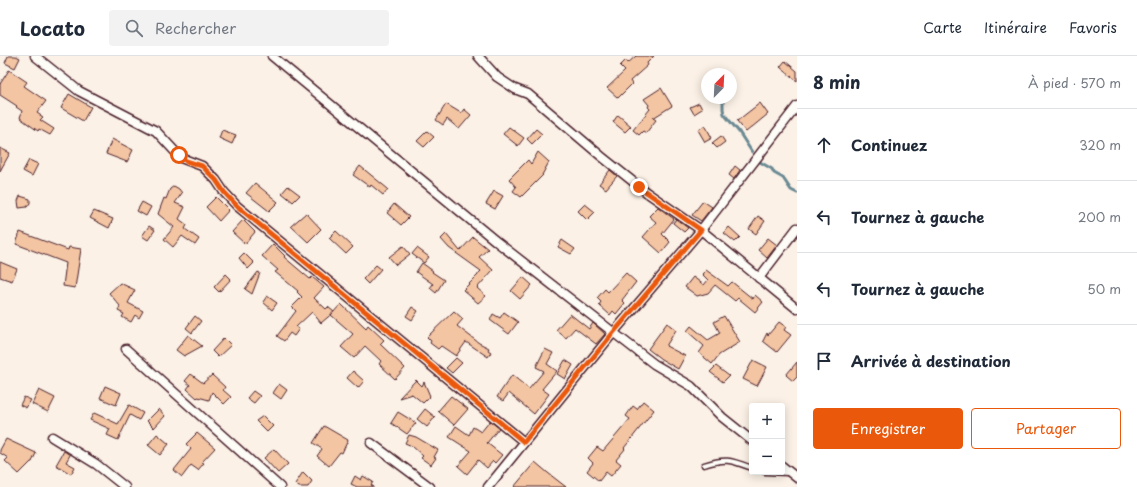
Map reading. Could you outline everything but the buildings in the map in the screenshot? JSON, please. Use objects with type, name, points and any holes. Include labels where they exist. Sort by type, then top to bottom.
[{"type":"street","points":[[35,56],[79,91],[156,131],[182,158],[202,166],[216,180],[224,192],[237,206],[524,442]]},
{"type":"street","points":[[272,56],[497,242],[654,364],[691,386],[722,417],[750,439]]},
{"type":"street","points":[[478,56],[497,77],[515,89],[528,94],[600,156],[646,192],[701,230],[797,309]]},
{"type":"street","points":[[488,487],[613,333],[701,230],[797,106]]},
{"type":"street","points":[[759,278],[797,228]]},
{"type":"street","points":[[126,349],[280,487]]},
{"type":"street","points":[[52,437],[96,464],[126,487]]},
{"type":"street","points":[[371,443],[430,487]]},
{"type":"street","points":[[785,468],[794,475]]},
{"type":"lane","points":[[704,465],[720,460],[733,461],[749,467]]},
{"type":"waterway","points":[[723,104],[724,114],[739,132],[752,152]]},
{"type":"waterway","points":[[760,162],[783,178],[791,190],[797,193]]},
{"type":"route","points":[[179,155],[186,161],[202,166],[216,180],[224,192],[237,206],[524,442],[613,333],[701,230],[639,187]]}]
